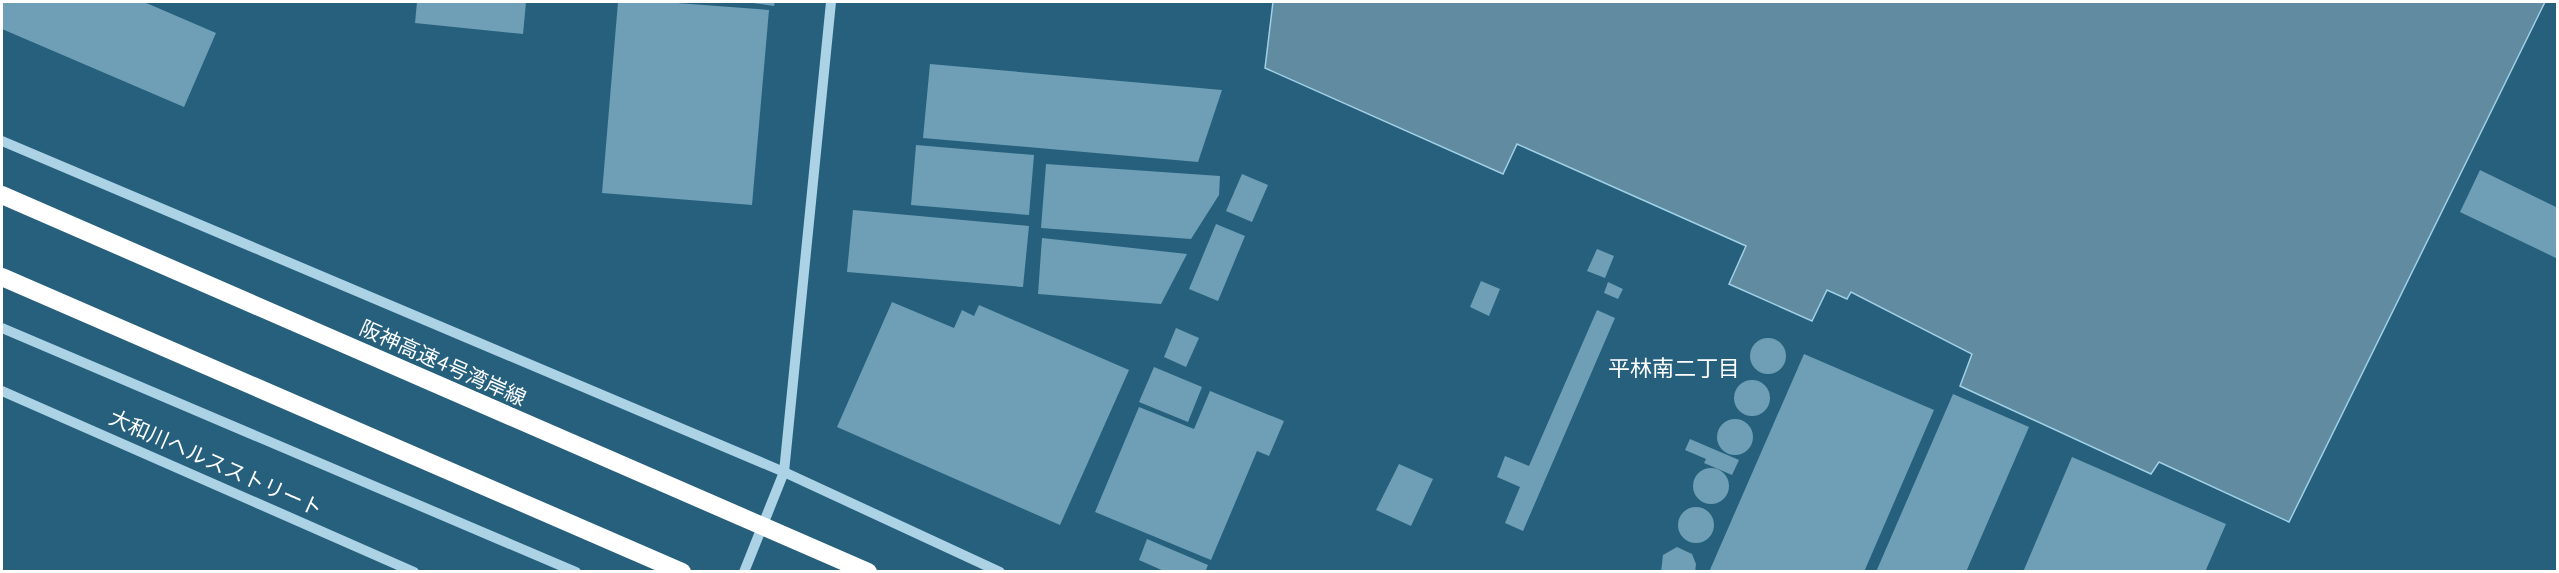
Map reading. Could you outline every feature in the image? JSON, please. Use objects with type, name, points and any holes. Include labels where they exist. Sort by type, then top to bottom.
[{"type":"highway","name":"阪神高速4号湾岸線","points":[[2,195],[868,572]]},
{"type":"highway","points":[[2,277],[682,572]]},
{"type":"street","points":[[744,572],[784,472],[831,2]]},
{"type":"street","points":[[2,141],[784,472],[1000,572]]},
{"type":"street","points":[[2,328],[576,572]]},
{"type":"street","name":"大和川ヘルスストリート","points":[[2,391],[414,572]]},
{"type":"water","points":[[1273,2],[2545,2],[2289,522],[2159,462],[2151,474],[1960,386],[1972,354],[1851,292],[1847,299],[1827,290],[1812,321],[1729,284],[1746,246],[1517,144],[1503,174],[1265,68]]},
{"type":"building","points":[[2,2],[144,2],[216,33],[184,107],[2,29]]},
{"type":"building","points":[[417,2],[526,2],[523,34],[415,23]]},
{"type":"building","points":[[618,2],[664,2],[769,10],[752,205],[602,193]]},
{"type":"building","points":[[745,2],[775,2],[774,6]]},
{"type":"building","points":[[930,64],[1222,90],[1198,162],[923,138]]},
{"type":"building","points":[[916,145],[1034,155],[1029,215],[911,205]]},
{"type":"building","points":[[1046,164],[1220,176],[1219,195],[1191,239],[1041,228]]},
{"type":"building","points":[[2480,170],[2558,208],[2558,259],[2460,212]]},
{"type":"building","points":[[1242,174],[1268,185],[1252,222],[1226,211]]},
{"type":"building","points":[[853,210],[1029,226],[1023,287],[847,272]]},
{"type":"building","points":[[1216,224],[1245,236],[1218,301],[1189,289]]},
{"type":"building","points":[[1042,238],[1187,254],[1161,304],[1038,294]]},
{"type":"building","points":[[1597,249],[1614,256],[1605,278],[1587,271]]},
{"type":"building","points":[[1481,281],[1500,289],[1489,316],[1470,307]]},
{"type":"building","points":[[1608,282],[1623,289],[1618,299],[1604,293]]},
{"type":"building","points":[[892,302],[954,328],[962,310],[974,316],[979,305],[1129,370],[1060,525],[837,427]]},
{"type":"building","points":[[1597,310],[1615,318],[1523,531],[1505,523],[1520,487],[1497,477],[1505,456],[1529,466]]},
{"type":"building","points":[[1176,328],[1199,338],[1186,367],[1164,357]]},
{"type":"building","points":[[1768,338],[1781,343],[1786,356],[1781,369],[1768,374],[1755,369],[1750,356],[1755,343]]},
{"type":"building","points":[[1804,354],[1934,410],[1864,572],[1709,572]]},
{"type":"building","points":[[1154,367],[1202,387],[1188,422],[1139,402]]},
{"type":"building","points":[[1752,380],[1765,385],[1770,398],[1765,411],[1752,416],[1739,411],[1734,398],[1739,385]]},
{"type":"building","points":[[1210,391],[1284,421],[1269,456],[1257,451],[1211,560],[1095,512],[1139,407],[1194,429]]},
{"type":"building","points":[[1953,394],[2029,427],[1966,572],[1876,572]]},
{"type":"building","points":[[1735,419],[1748,424],[1753,437],[1748,450],[1735,455],[1722,450],[1717,437],[1722,424]]},
{"type":"building","points":[[1690,439],[1739,460],[1732,475],[1704,463],[1706,459],[1685,450]]},
{"type":"building","points":[[2072,457],[2226,524],[2205,572],[2023,572]]},
{"type":"building","points":[[1399,464],[1433,479],[1411,526],[1376,510]]},
{"type":"building","points":[[1711,468],[1724,473],[1729,486],[1724,499],[1711,504],[1698,499],[1693,486],[1698,473]]},
{"type":"building","points":[[1696,507],[1709,512],[1714,525],[1709,538],[1696,543],[1683,538],[1678,525],[1683,512]]},
{"type":"building","points":[[1147,539],[1208,565],[1205,572],[1166,572],[1139,560]]},
{"type":"building","points":[[1677,547],[1692,554],[1696,564],[1695,572],[1661,572],[1663,555]]},
{"type":"district","name":"平林南二丁目","points":[[1674,368]]}]
